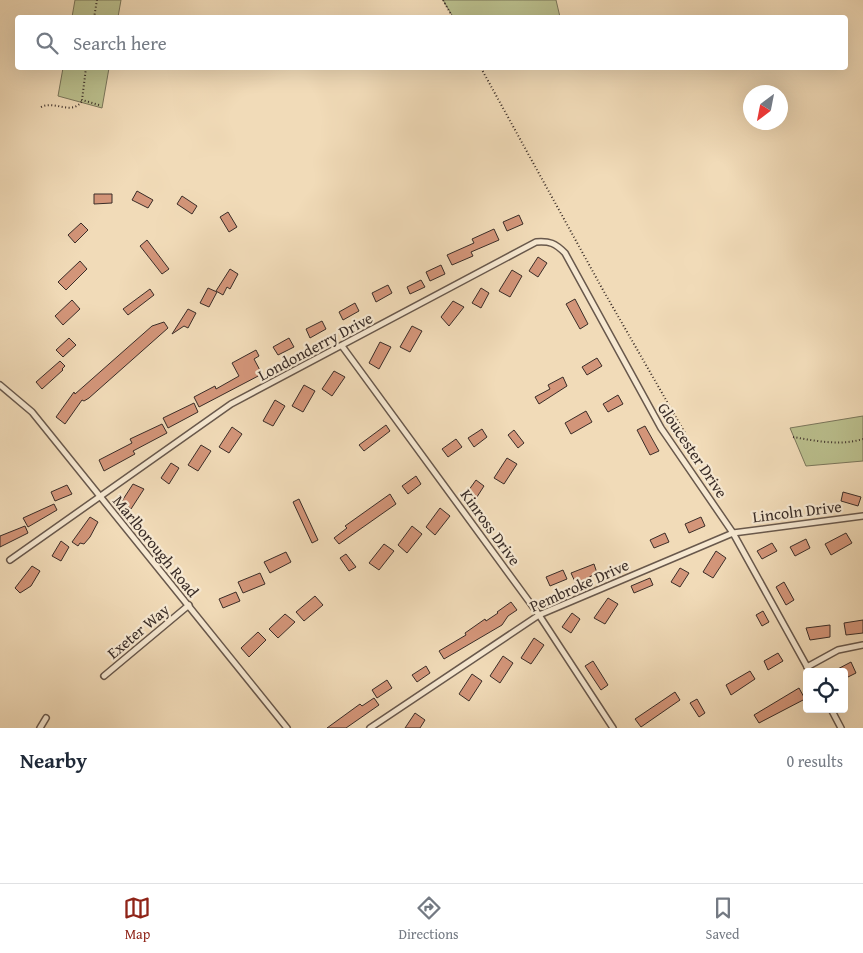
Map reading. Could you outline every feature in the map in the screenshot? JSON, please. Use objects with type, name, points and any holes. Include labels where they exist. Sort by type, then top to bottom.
[{"type":"lane","name":"Londonderry Drive","points":[[10,560],[98,496],[231,404],[536,242],[554,243]]},
{"type":"lane","name":"Gloucester Drive","points":[[554,243],[565,253],[661,428],[695,474],[733,533],[808,668]]},
{"type":"lane","name":"Kinross Drive","points":[[342,346],[539,615],[613,728]]},
{"type":"lane","name":"Marlborough Road","points":[[0,385],[32,412],[287,728]]},
{"type":"lane","name":"Lincoln Drive","points":[[733,533],[863,516]]},
{"type":"lane","name":"Pembroke Drive","points":[[370,728],[539,615],[733,533]]},
{"type":"lane","name":"Exeter Way","points":[[104,676],[188,605]]},
{"type":"lane","points":[[811,668],[838,650],[863,645]]},
{"type":"lane","points":[[833,713],[841,728]]},
{"type":"lane","points":[[40,728],[46,718]]},
{"type":"path","points":[[94,15],[97,0]]},
{"type":"path","points":[[443,0],[451,15]]},
{"type":"path","points":[[42,106],[46,104],[70,108],[80,104],[86,70]]},
{"type":"path","points":[[482,70],[603,290],[686,433]]},
{"type":"path","points":[[82,101],[99,105]]},
{"type":"path","points":[[792,437],[828,442],[863,439]]},
{"type":"green space","points":[[75,0],[121,0],[118,15],[72,15]]},
{"type":"green space","points":[[443,0],[556,0],[560,15],[452,15]]},
{"type":"green space","points":[[63,70],[109,70],[102,108],[58,96]]},
{"type":"green space","points":[[863,416],[863,461],[806,466],[790,428]]},
{"type":"building","points":[[137,191],[153,200],[148,208],[132,200]]},
{"type":"building","points":[[94,194],[112,194],[112,203],[94,204]]},
{"type":"building","points":[[182,196],[197,206],[192,214],[177,204]]},
{"type":"building","points":[[228,212],[237,227],[229,232],[220,217]]},
{"type":"building","points":[[519,215],[523,224],[507,231],[503,222]]},
{"type":"building","points":[[81,223],[88,230],[75,243],[68,235]]},
{"type":"building","points":[[494,229],[499,240],[471,252],[473,256],[452,265],[447,255],[474,243],[472,239]]},
{"type":"building","points":[[147,240],[169,269],[162,274],[140,246]]},
{"type":"building","points":[[538,257],[547,263],[538,277],[529,271]]},
{"type":"building","points":[[80,261],[87,269],[66,290],[58,282]]},
{"type":"building","points":[[441,265],[445,274],[430,281],[426,272]]},
{"type":"building","points":[[230,269],[238,274],[230,289],[227,287],[223,295],[216,291]]},
{"type":"building","points":[[512,270],[522,276],[510,297],[499,291]]},
{"type":"building","points":[[421,280],[425,287],[410,294],[407,287]]},
{"type":"building","points":[[388,285],[392,293],[376,302],[372,293]]},
{"type":"building","points":[[208,288],[217,292],[209,307],[200,303]]},
{"type":"building","points":[[481,288],[489,293],[481,308],[472,303]]},
{"type":"building","points":[[150,289],[154,295],[128,315],[123,309]]},
{"type":"building","points":[[575,299],[588,324],[580,329],[566,304]]},
{"type":"building","points":[[72,300],[80,309],[63,325],[55,316]]},
{"type":"building","points":[[453,301],[464,307],[449,326],[441,317]]},
{"type":"building","points":[[355,303],[359,311],[343,320],[339,312]]},
{"type":"building","points":[[188,309],[196,313],[188,328],[184,326],[172,334]]},
{"type":"building","points":[[322,321],[326,329],[310,338],[306,329]]},
{"type":"building","points":[[164,322],[168,328],[89,398],[84,401],[82,400],[65,424],[56,417],[74,392],[75,394],[152,326]]},
{"type":"building","points":[[412,326],[422,331],[410,352],[400,347]]},
{"type":"building","points":[[69,338],[76,345],[63,357],[56,350]]},
{"type":"building","points":[[289,338],[294,347],[278,355],[273,347]]},
{"type":"building","points":[[380,342],[391,347],[379,369],[369,363]]},
{"type":"building","points":[[256,350],[259,356],[254,359],[262,374],[199,407],[194,397],[215,386],[216,389],[239,376],[232,363]]},
{"type":"building","points":[[597,358],[602,366],[587,375],[582,367]]},
{"type":"building","points":[[60,361],[65,366],[63,370],[42,389],[36,382]]},
{"type":"building","points":[[334,371],[345,377],[332,396],[322,389]]},
{"type":"building","points":[[563,377],[567,386],[539,404],[535,397],[550,389],[548,385]]},
{"type":"building","points":[[304,385],[315,391],[303,412],[292,406]]},
{"type":"building","points":[[618,395],[623,404],[608,412],[603,404]]},
{"type":"building","points":[[275,400],[285,406],[273,426],[263,421]]},
{"type":"building","points":[[194,403],[198,412],[168,428],[163,418]]},
{"type":"building","points":[[586,411],[592,422],[571,434],[565,423]]},
{"type":"building","points":[[162,424],[167,433],[133,451],[135,454],[104,471],[99,460],[132,443],[130,439]]},
{"type":"building","points":[[386,425],[390,431],[364,451],[359,445]]},
{"type":"building","points":[[645,426],[659,451],[650,455],[637,430]]},
{"type":"building","points":[[232,427],[242,434],[229,453],[219,447]]},
{"type":"building","points":[[482,429],[487,437],[474,447],[468,438]]},
{"type":"building","points":[[514,430],[524,443],[518,448],[508,435]]},
{"type":"building","points":[[456,439],[462,447],[448,457],[442,449]]},
{"type":"building","points":[[201,445],[211,451],[198,471],[188,465]]},
{"type":"building","points":[[507,458],[517,464],[504,484],[494,478]]},
{"type":"building","points":[[171,463],[179,468],[169,484],[161,478]]},
{"type":"building","points":[[416,476],[421,484],[408,494],[402,486]]},
{"type":"building","points":[[476,480],[484,486],[475,500],[466,494]]},
{"type":"building","points":[[133,484],[144,489],[131,509],[122,501]]},
{"type":"building","points":[[67,485],[72,494],[55,501],[51,492]]},
{"type":"building","points":[[843,492],[861,497],[858,506],[841,501]]},
{"type":"building","points":[[390,494],[396,504],[339,544],[334,538],[347,528],[345,526]]},
{"type":"building","points":[[299,499],[318,540],[312,543],[293,502]]},
{"type":"building","points":[[54,504],[57,510],[28,527],[23,518]]},
{"type":"building","points":[[440,508],[450,516],[435,535],[426,527]]},
{"type":"building","points":[[90,517],[98,522],[90,537],[84,544],[80,543],[78,546],[72,542]]},
{"type":"building","points":[[701,517],[705,526],[689,533],[685,524]]},
{"type":"building","points":[[25,526],[28,533],[0,547],[0,536]]},
{"type":"building","points":[[412,526],[422,534],[407,553],[398,545]]},
{"type":"building","points":[[665,533],[669,542],[654,548],[650,540]]},
{"type":"building","points":[[846,533],[852,543],[831,555],[825,544]]},
{"type":"building","points":[[806,539],[810,548],[795,556],[790,547]]},
{"type":"building","points":[[61,541],[69,547],[61,561],[52,556]]},
{"type":"building","points":[[772,543],[777,551],[762,559],[757,551]]},
{"type":"building","points":[[384,544],[394,551],[379,570],[369,563]]},
{"type":"building","points":[[716,551],[726,558],[713,578],[703,572]]},
{"type":"building","points":[[286,552],[291,562],[270,573],[264,562]]},
{"type":"building","points":[[346,554],[356,567],[349,571],[340,558]]},
{"type":"building","points":[[594,564],[597,573],[576,584],[571,573]]},
{"type":"building","points":[[32,566],[40,571],[31,586],[20,593],[15,588]]},
{"type":"building","points":[[680,568],[689,573],[680,587],[671,582]]},
{"type":"building","points":[[563,570],[567,579],[550,586],[546,577]]},
{"type":"building","points":[[260,573],[265,584],[243,593],[238,582]]},
{"type":"building","points":[[650,578],[653,585],[634,593],[631,586]]},
{"type":"building","points":[[784,582],[794,600],[786,605],[776,587]]},
{"type":"building","points":[[236,592],[240,601],[223,608],[219,599]]},
{"type":"building","points":[[315,596],[323,605],[304,621],[296,612]]},
{"type":"building","points":[[608,598],[618,604],[605,624],[594,618]]},
{"type":"building","points":[[511,602],[517,610],[508,616],[502,625],[444,659],[439,651],[466,635],[465,633],[485,619],[486,621],[498,613]]},
{"type":"building","points":[[763,611],[769,622],[762,626],[756,615]]},
{"type":"building","points":[[572,613],[580,619],[571,633],[562,627]]},
{"type":"building","points":[[285,614],[295,622],[278,638],[269,629]]},
{"type":"building","points":[[863,620],[863,633],[846,635],[844,623]]},
{"type":"building","points":[[830,625],[830,637],[810,640],[806,628]]},
{"type":"building","points":[[258,632],[266,640],[249,657],[241,648]]},
{"type":"building","points":[[534,638],[544,645],[531,664],[521,658]]},
{"type":"building","points":[[778,653],[783,661],[768,670],[764,661]]},
{"type":"building","points":[[503,656],[513,663],[500,683],[490,676]]},
{"type":"building","points":[[593,661],[608,685],[601,690],[585,666]]},
{"type":"building","points":[[851,662],[856,673],[848,677],[848,668],[840,668]]},
{"type":"building","points":[[426,666],[430,673],[417,682],[412,675]]},
{"type":"building","points":[[750,671],[755,679],[731,695],[726,685]]},
{"type":"building","points":[[472,674],[482,681],[469,701],[459,694]]},
{"type":"building","points":[[387,680],[392,688],[377,698],[372,690]]},
{"type":"building","points":[[799,688],[803,695],[803,700],[759,723],[754,715]]},
{"type":"building","points":[[675,692],[680,700],[641,727],[635,719]]},
{"type":"building","points":[[374,698],[379,705],[346,728],[327,728],[360,704],[362,706]]},
{"type":"building","points":[[697,699],[705,713],[699,717],[690,703]]},
{"type":"building","points":[[415,713],[425,720],[420,728],[405,728]]}]
